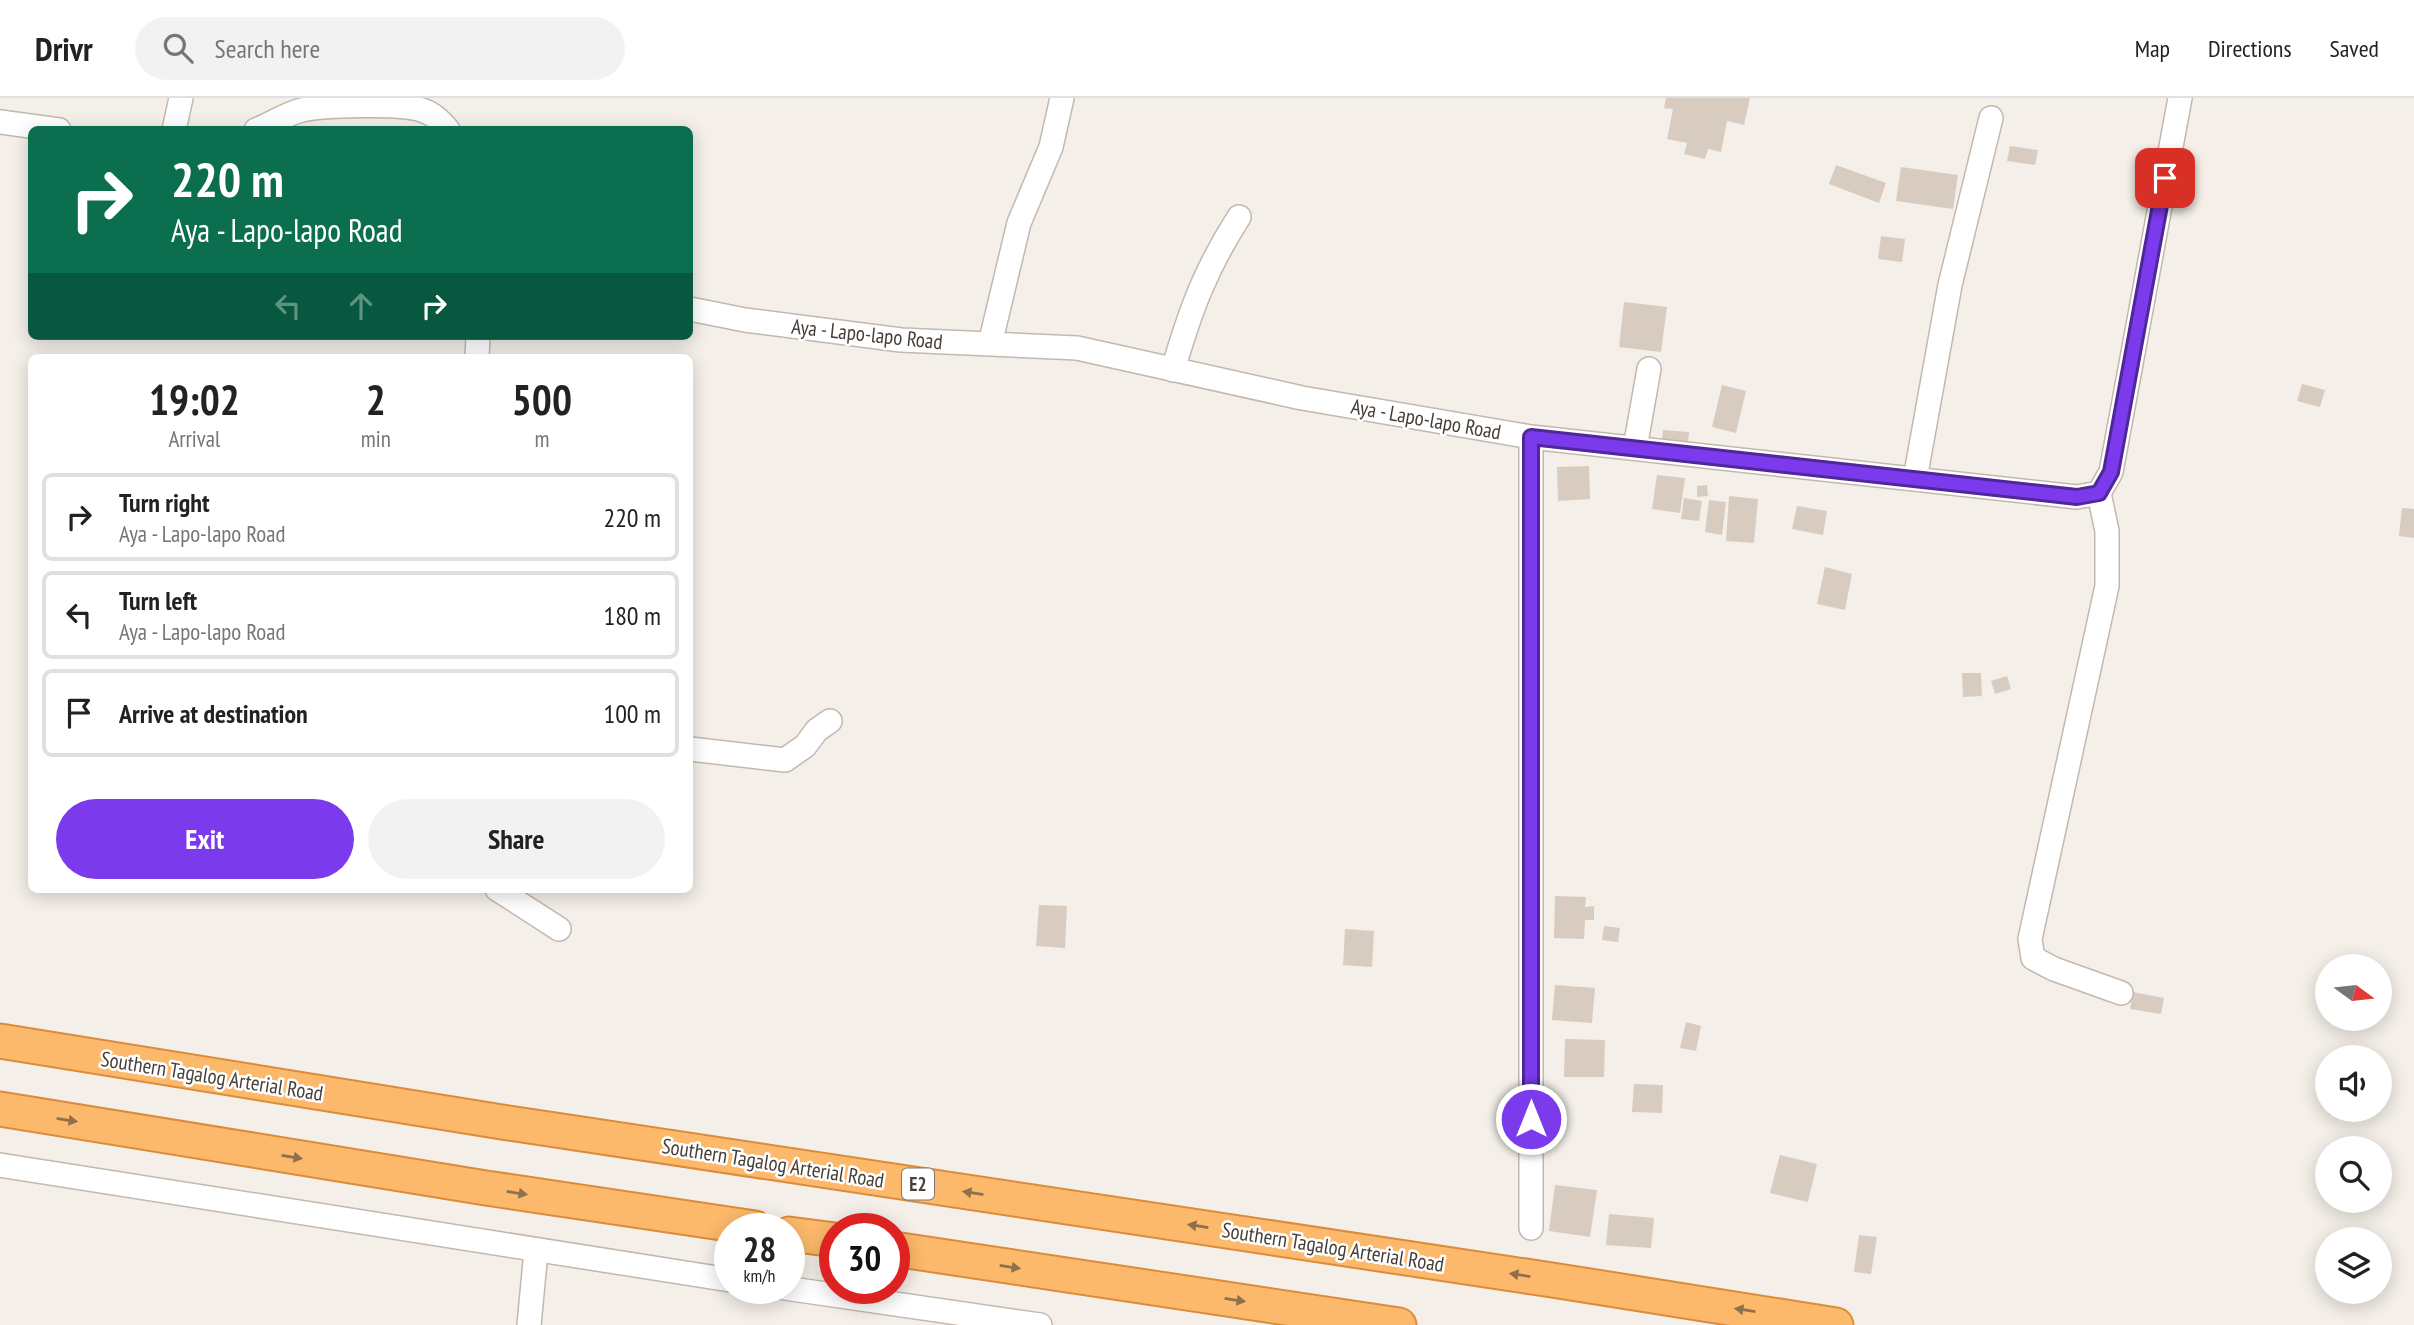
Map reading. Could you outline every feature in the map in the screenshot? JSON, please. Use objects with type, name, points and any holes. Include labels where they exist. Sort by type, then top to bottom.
[{"type":"highway","name":"Southern Tagalog Arterial Road","points":[[0,1041],[502,1122],[1552,1279],[1836,1325]]},
{"type":"highway","points":[[0,1109],[486,1188],[714,1222]]},
{"type":"highway","points":[[910,1251],[1399,1325]]},
{"type":"street","points":[[174,126],[181,98]]},
{"type":"street","points":[[990,344],[1019,223],[1051,147],[1062,98]]},
{"type":"street","points":[[2121,993],[2054,969],[2033,958],[2030,939],[2107,586],[2107,531],[2099,493],[2111,472],[2179,98]]},
{"type":"street","points":[[265,126],[301,111],[359,102],[422,110],[442,121],[445,126]]},
{"type":"street","points":[[1915,479],[1950,285],[1990,118]]},
{"type":"street","points":[[0,122],[30,126]]},
{"type":"street","points":[[1174,370],[1188,317],[1203,280],[1239,217]]},
{"type":"street","name":"Aya - Lapo-lapo Road","points":[[693,310],[745,320],[901,340],[1077,348],[1302,398],[1531,437],[2077,497],[2099,493]]},
{"type":"street","points":[[1635,448],[1649,369]]},
{"type":"street","points":[[1531,437],[1531,1228]]},
{"type":"street","points":[[693,749],[785,761],[830,721]]},
{"type":"street","points":[[503,893],[559,929]]},
{"type":"street","points":[[0,1165],[714,1278]]},
{"type":"street","points":[[529,1325],[536,1251]]},
{"type":"street","points":[[805,1293],[897,1315],[1040,1325]]},
{"type":"building","points":[[1666,98],[1750,98],[1744,125],[1727,121],[1721,152],[1708,149],[1705,159],[1684,154],[1687,143],[1667,139],[1673,109],[1664,108]]},
{"type":"building","points":[[2010,146],[2038,150],[2035,165],[2007,161]]},
{"type":"building","points":[[1836,165],[1886,183],[1879,203],[1829,184]]},
{"type":"building","points":[[1901,167],[1958,175],[1953,209],[1896,201]]},
{"type":"building","points":[[1881,236],[1905,239],[1902,262],[1878,259]]},
{"type":"building","points":[[1624,302],[1667,307],[1661,352],[1619,347]]},
{"type":"building","points":[[2302,384],[2325,390],[2320,407],[2297,401]]},
{"type":"building","points":[[1722,385],[1746,391],[1736,433],[1712,427]]},
{"type":"building","points":[[1663,430],[1689,432],[1687,451],[1661,449]]},
{"type":"building","points":[[1589,466],[1590,499],[1558,501],[1557,467]]},
{"type":"building","points":[[1657,475],[1685,478],[1680,513],[1652,509]]},
{"type":"building","points":[[1707,485],[1708,496],[1697,497],[1697,486]]},
{"type":"building","points":[[1729,496],[1758,499],[1754,543],[1726,541]]},
{"type":"building","points":[[1684,498],[1702,501],[1699,521],[1681,519]]},
{"type":"building","points":[[1709,500],[1726,502],[1722,535],[1705,532]]},
{"type":"building","points":[[1797,506],[1827,511],[1823,535],[1792,529]]},
{"type":"building","points":[[2402,508],[2414,509],[2414,538],[2399,536]]},
{"type":"building","points":[[1825,567],[1852,574],[1845,610],[1817,604]]},
{"type":"building","points":[[1962,673],[1981,673],[1982,696],[1963,697]]},
{"type":"building","points":[[2007,676],[2011,689],[1995,694],[1991,681]]},
{"type":"building","points":[[1555,896],[1586,897],[1585,907],[1594,906],[1594,920],[1585,920],[1584,939],[1554,938]]},
{"type":"building","points":[[1039,905],[1067,906],[1065,948],[1036,946]]},
{"type":"building","points":[[1604,926],[1620,928],[1618,942],[1602,940]]},
{"type":"building","points":[[1345,929],[1374,931],[1372,967],[1343,965]]},
{"type":"building","points":[[1555,985],[1595,988],[1592,1023],[1552,1020]]},
{"type":"building","points":[[2133,992],[2164,998],[2161,1014],[2130,1009]]},
{"type":"building","points":[[1686,1022],[1701,1026],[1696,1051],[1680,1048]]},
{"type":"building","points":[[1565,1039],[1605,1040],[1604,1077],[1564,1077]]},
{"type":"building","points":[[1634,1084],[1663,1085],[1662,1113],[1632,1112]]},
{"type":"building","points":[[1780,1155],[1817,1164],[1808,1202],[1770,1193]]},
{"type":"building","points":[[1555,1185],[1597,1190],[1590,1237],[1549,1231]]},
{"type":"building","points":[[1609,1214],[1654,1218],[1651,1248],[1606,1245]]},
{"type":"building","points":[[1859,1235],[1877,1237],[1871,1274],[1854,1272]]},
{"type":"route","points":[[1531,1119],[1531,437],[2077,497],[2099,493],[2111,472],[2165,178]]}]
